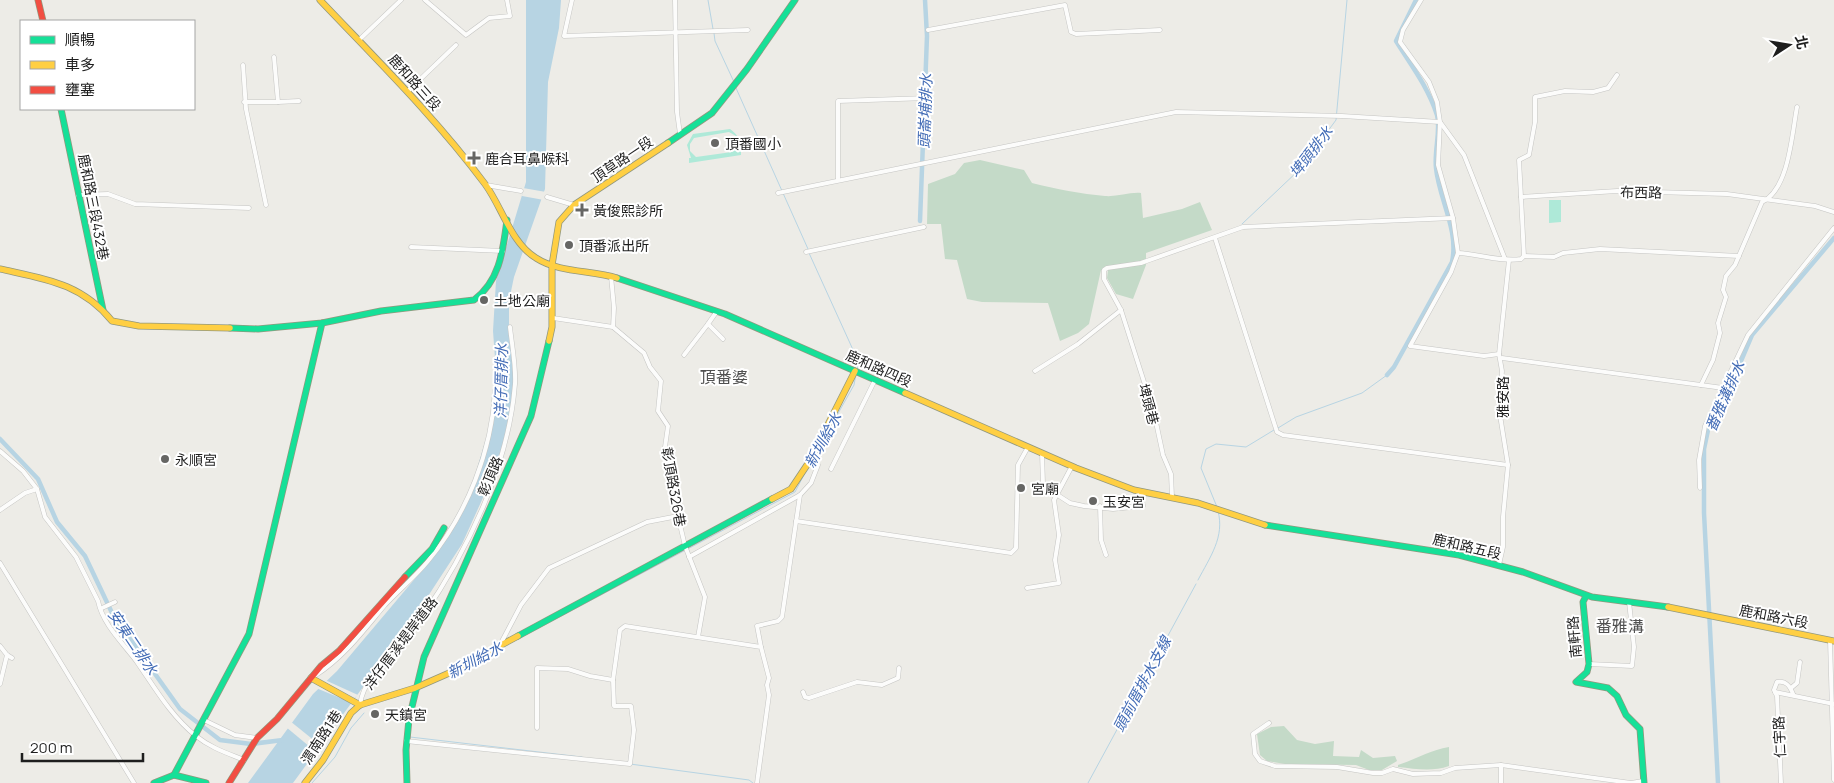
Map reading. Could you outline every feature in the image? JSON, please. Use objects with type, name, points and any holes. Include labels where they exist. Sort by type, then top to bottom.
[{"type":"street","points":[[38,0],[43,20]]},
{"type":"street","name":"鹿和路三段","points":[[320,0],[408,91],[486,185],[521,244],[529,254]]},
{"type":"street","points":[[359,40],[401,0]]},
{"type":"street","points":[[425,0],[466,35],[489,18],[510,16],[508,0]]},
{"type":"street","points":[[572,0],[564,36],[674,34],[748,30]]},
{"type":"street","points":[[675,0],[674,34],[677,112],[680,134]]},
{"type":"street","name":"頂草路一段","points":[[552,265],[559,222],[574,205],[712,113],[795,0]]},
{"type":"street","points":[[1421,0],[1403,30],[1400,42],[1429,82],[1437,102],[1440,122],[1438,165],[1453,218],[1458,253],[1452,272],[1410,346],[1484,356],[1500,356],[1722,388]]},
{"type":"street","points":[[928,30],[1065,6],[1071,32],[1076,34],[1160,30]]},
{"type":"street","points":[[408,91],[456,45]]},
{"type":"street","points":[[274,57],[278,102]]},
{"type":"street","points":[[243,65],[244,102],[266,205]]},
{"type":"street","points":[[1524,256],[1519,160],[1529,155],[1536,122],[1536,97],[1565,91],[1593,92],[1608,88],[1617,75]]},
{"type":"street","points":[[838,180],[838,101],[928,98]]},
{"type":"street","points":[[244,102],[299,101]]},
{"type":"street","points":[[1701,385],[1713,360],[1720,333],[1718,323],[1726,297],[1723,290],[1726,276],[1739,256],[1760,205],[1768,199],[1786,170],[1797,107]]},
{"type":"street","name":"鹿和路三段432巷","points":[[61,110],[103,310]]},
{"type":"street","points":[[778,193],[785,190],[1176,112],[1342,116],[1440,122]]},
{"type":"street","name":"雅安路","points":[[1440,122],[1464,156],[1507,260],[1500,356],[1499,409],[1508,465],[1503,517],[1503,547],[1500,565]]},
{"type":"street","points":[[486,185],[521,191]]},
{"type":"street","name":"布西路","points":[[1521,197],[1617,191],[1728,194],[1815,206],[1834,212]]},
{"type":"street","points":[[78,195],[108,194],[135,204],[249,208]]},
{"type":"street","points":[[547,197],[574,205]]},
{"type":"street","points":[[1453,218],[1243,227],[1215,238],[1277,432],[1284,435],[1508,465]]},
{"type":"street","points":[[0,269],[44,278],[74,288],[103,310],[112,320],[139,326],[258,329],[322,324],[381,310],[474,300],[490,287],[502,251],[508,220]]},
{"type":"street","points":[[806,252],[924,227]]},
{"type":"street","points":[[1700,488],[1699,460],[1702,439],[1722,388],[1752,327],[1834,228]]},
{"type":"street","name":"埤頭巷","points":[[1172,498],[1172,474],[1163,455],[1154,413],[1121,310],[1104,280],[1104,270],[1141,263],[1215,238]]},
{"type":"street","points":[[411,247],[502,251]]},
{"type":"street","points":[[1458,253],[1507,260],[1521,260],[1524,256],[1554,257],[1563,253],[1600,250],[1739,256]]},
{"type":"street","name":"鹿和路四段","points":[[529,254],[552,265],[611,276],[717,311],[1098,478],[1141,491],[1219,510]]},
{"type":"street","name":"彰頂路","points":[[407,783],[405,741],[424,657],[531,416],[543,372],[553,318],[552,265]]},
{"type":"street","points":[[553,318],[613,327],[614,308],[611,276]]},
{"type":"street","points":[[1035,371],[1078,344],[1121,310]]},
{"type":"street","points":[[684,355],[717,311]]},
{"type":"street","points":[[174,775],[249,634],[322,324]]},
{"type":"street","points":[[708,324],[723,340]]},
{"type":"street","name":"洋仔厝溪堤岸道路","points":[[360,705],[361,695],[372,676],[422,617],[455,566],[502,459],[510,423],[515,383],[510,327]]},
{"type":"street","name":"彰頂路326巷","points":[[613,327],[644,353],[650,367],[661,380],[658,411],[668,426],[665,447],[672,464],[678,516],[686,551],[705,597],[698,637]]},
{"type":"street","points":[[686,551],[796,484],[855,371]]},
{"type":"street","points":[[831,469],[875,380]]},
{"type":"street","points":[[311,678],[336,662],[398,591],[428,562],[446,535],[469,495],[486,449],[494,390]]},
{"type":"street","points":[[796,521],[1011,553],[1016,548],[1018,465],[1028,447]]},
{"type":"street","points":[[0,451],[23,471],[37,489],[45,517],[76,557],[98,601],[100,609],[120,643],[135,659],[168,708],[212,747],[245,757]]},
{"type":"street","points":[[1033,486],[1043,484],[1042,453]]},
{"type":"street","points":[[311,678],[360,705],[415,691],[500,645],[800,496],[811,483],[818,465]]},
{"type":"street","points":[[1027,588],[1059,583],[1055,560],[1059,535],[1054,500],[1072,466]]},
{"type":"street","points":[[0,510],[25,493],[37,489]]},
{"type":"street","points":[[1056,494],[1070,503],[1113,509],[1143,506],[1141,491]]},
{"type":"street","points":[[758,783],[769,695],[767,685],[769,678],[757,626],[778,621],[782,617],[800,496]]},
{"type":"street","points":[[1100,506],[1101,540],[1106,555]]},
{"type":"street","name":"鹿和路五段","points":[[1219,510],[1275,528],[1397,544],[1459,555],[1500,565],[1586,596],[1713,616]]},
{"type":"street","points":[[500,645],[521,605],[549,568],[647,522],[678,516]]},
{"type":"street","points":[[229,783],[257,738],[277,719],[311,678],[339,651],[400,582],[421,562],[432,549],[444,528]]},
{"type":"street","points":[[0,564],[134,783]]},
{"type":"street","name":"南軒路","points":[[1586,596],[1583,602],[1589,664],[1587,672],[1576,682],[1608,688],[1616,696],[1626,716],[1640,729],[1644,782]]},
{"type":"street","points":[[102,608],[115,602]]},
{"type":"street","points":[[1589,664],[1632,666],[1634,647],[1629,602]]},
{"type":"street","name":"鹿和路六段","points":[[1713,616],[1832,640]]},
{"type":"street","points":[[405,741],[630,764],[634,730],[631,706],[614,706],[613,680],[620,630],[625,626],[761,647]]},
{"type":"street","points":[[1832,640],[1834,780]]},
{"type":"street","points":[[0,646],[9,656],[0,684]]},
{"type":"street","points":[[1791,688],[1797,683],[1800,662]]},
{"type":"street","points":[[537,728],[537,668],[568,669],[590,676],[613,680]]},
{"type":"street","points":[[802,692],[805,697],[809,698],[857,682],[882,685],[898,678],[899,668]]},
{"type":"street","points":[[1793,694],[1791,688],[1785,683],[1777,682],[1774,686],[1775,692],[1793,694],[1833,704]]},
{"type":"street","name":"仁宇路","points":[[1775,692],[1777,696],[1781,783]]},
{"type":"street","name":"渭南路1巷","points":[[305,783],[323,760],[351,713],[360,705]]},
{"type":"street","points":[[204,721],[235,736],[257,738]]},
{"type":"street","points":[[1270,723],[1253,734],[1252,743],[1260,761],[1275,766],[1337,767],[1373,773],[1382,773],[1393,769],[1413,774],[1441,773],[1455,768],[1501,765],[1631,783],[1644,782]]},
{"type":"street","points":[[1501,765],[1501,783]]},
{"type":"street","points":[[154,783],[174,775],[206,783]]},
{"type":"green space","points":[[730,129],[738,138],[740,144],[738,150],[741,150],[741,155],[689,163],[689,158],[691,158],[687,145],[693,134]],"holes":[[[729,132],[736,136],[737,145],[732,152],[696,157],[690,151],[690,144],[694,138]]]},
{"type":"green space","points":[[980,160],[1024,170],[1032,183],[1059,189],[1105,196],[1141,193],[1143,218],[1182,209],[1200,202],[1212,230],[1146,253],[1146,265],[1133,299],[1116,294],[1107,278],[1108,270],[1101,270],[1089,324],[1078,333],[1060,341],[1048,303],[982,302],[967,299],[957,260],[945,259],[941,224],[927,224],[928,184],[955,174],[964,163]]},
{"type":"green space","points":[[1549,200],[1561,200],[1561,222],[1549,223]]},
{"type":"green space","points":[[1284,726],[1297,740],[1315,744],[1334,741],[1333,756],[1359,757],[1361,750],[1373,758],[1395,756],[1397,761],[1382,770],[1369,770],[1356,765],[1285,764],[1267,761],[1260,755],[1257,734],[1271,727]]},
{"type":"green space","points":[[1449,747],[1449,766],[1430,769],[1398,767],[1398,765],[1430,752]]},
{"type":"water","name":"洋仔厝排水","points":[[526,0],[561,0],[559,28],[548,82],[545,189],[514,277],[509,301],[509,327],[514,383],[509,423],[501,458],[462,544],[417,613],[293,783],[248,783],[313,694],[337,671],[429,562],[469,495],[498,399],[493,331],[496,281],[526,182]]},
{"type":"pier","points":[[523,188],[546,192],[544,200],[522,196]]},
{"type":"pier","points":[[325,680],[358,695],[350,702],[316,688]]},
{"type":"pier","points":[[290,721],[321,746],[316,752],[286,727]]},
{"type":"waterway","name":"新圳給水","points":[[708,0],[713,29]]},
{"type":"waterway","name":"頭崙埔排水","points":[[920,221],[927,36],[925,0]]},
{"type":"waterway","name":"埤頭排水","points":[[1242,224],[1299,170],[1336,120],[1347,0]]},
{"type":"waterway","points":[[1387,375],[1394,367],[1452,262],[1453,250],[1451,226],[1436,168],[1437,115],[1424,86],[1396,41],[1416,0]]},
{"type":"waterway","name":"新圳給水","points":[[714,33],[715,41],[734,82]]},
{"type":"waterway","name":"新圳給水","points":[[736,88],[808,249]]},
{"type":"waterway","name":"番雅溝排水","points":[[1718,783],[1704,513],[1704,449],[1708,430],[1721,408],[1752,335],[1834,238]]},
{"type":"waterway","name":"新圳給水","points":[[809,253],[859,363],[857,370]]},
{"type":"waterway","name":"新圳給水","points":[[822,442],[854,385],[856,374]]},
{"type":"waterway","name":"頭前厝排水支線","points":[[1278,428],[1296,417],[1362,393],[1387,375]]},
{"type":"waterway","name":"頭前厝排水支線","points":[[1217,507],[1201,468],[1206,449],[1216,444],[1246,447],[1274,430]]},
{"type":"waterway","name":"安東二排水","points":[[0,439],[38,479],[57,522],[85,556],[113,615],[180,709],[220,740],[251,744],[283,740]]},
{"type":"waterway","name":"新圳給水","points":[[486,656],[795,492],[806,471]]},
{"type":"waterway","name":"頭前厝排水支線","points":[[1198,580],[1218,538],[1220,530],[1218,511]]},
{"type":"waterway","name":"頭前厝排水支線","points":[[1088,783],[1196,584]]},
{"type":"waterway","points":[[312,783],[335,757],[351,728],[364,713]]},
{"type":"waterway","points":[[410,737],[582,757]]},
{"type":"waterway","points":[[630,764],[749,780],[753,783]]},
{"type":"traffic: fast","points":[[668,143],[712,113],[747,69],[795,0]]},
{"type":"traffic: fast","points":[[61,110],[103,310]]},
{"type":"traffic: fast","points":[[230,328],[258,329],[322,323],[381,311],[474,300],[490,284],[495,274],[502,253],[507,220]]},
{"type":"traffic: fast","points":[[617,278],[725,314],[905,393]]},
{"type":"traffic: fast","points":[[174,775],[249,634],[322,323]]},
{"type":"traffic: fast","points":[[407,783],[406,750],[409,719],[424,657],[531,416],[549,341]]},
{"type":"traffic: fast","points":[[518,636],[772,499]]},
{"type":"traffic: fast","points":[[1265,525],[1459,555],[1523,572],[1592,597],[1668,607]]},
{"type":"traffic: fast","points":[[405,577],[432,549],[444,528]]},
{"type":"traffic: fast","points":[[1586,596],[1583,602],[1589,664],[1587,672],[1576,682],[1608,688],[1617,696],[1626,715],[1640,729],[1644,783]]},
{"type":"traffic: fast","points":[[154,783],[174,775],[206,783]]},
{"type":"traffic: slow","points":[[320,0],[447,136],[485,184],[513,234],[527,251],[545,263],[565,269],[617,278]]},
{"type":"traffic: slow","points":[[549,341],[552,327],[552,265],[559,222],[574,205],[668,143]]},
{"type":"traffic: slow","points":[[0,269],[47,280],[75,290],[100,308],[112,321],[139,326],[230,328]]},
{"type":"traffic: slow","points":[[772,499],[791,489],[809,462],[855,371]]},
{"type":"traffic: slow","points":[[905,393],[1076,468],[1134,490],[1198,503],[1265,525]]},
{"type":"traffic: slow","points":[[1668,607],[1834,641]]},
{"type":"traffic: slow","points":[[305,783],[323,760],[351,713],[360,705],[415,688],[447,674],[518,636]]},
{"type":"traffic: slow","points":[[311,678],[360,705]]},
{"type":"traffic: jam","points":[[38,0],[43,20]]},
{"type":"traffic: jam","points":[[229,783],[257,738],[277,719],[321,666],[339,651],[405,577]]},
{"type":"place","name":"頂番國小","points":[[715,143]]},
{"type":"place","name":"鹿合耳鼻喉科","points":[[474,158]]},
{"type":"place","name":"黃俊熙診所","points":[[582,210]]},
{"type":"place","name":"頂番派出所","points":[[569,245]]},
{"type":"place","name":"土地公廟","points":[[484,300]]},
{"type":"place","name":"永順宮","points":[[165,459]]},
{"type":"place","name":"宮廟","points":[[1021,488]]},
{"type":"place","name":"玉安宮","points":[[1093,501]]},
{"type":"place","name":"天鎮宮","points":[[375,714]]},
{"type":"district","name":"頂番婆","points":[[724,377]]},
{"type":"district","name":"番雅溝","points":[[1620,626]]}]
